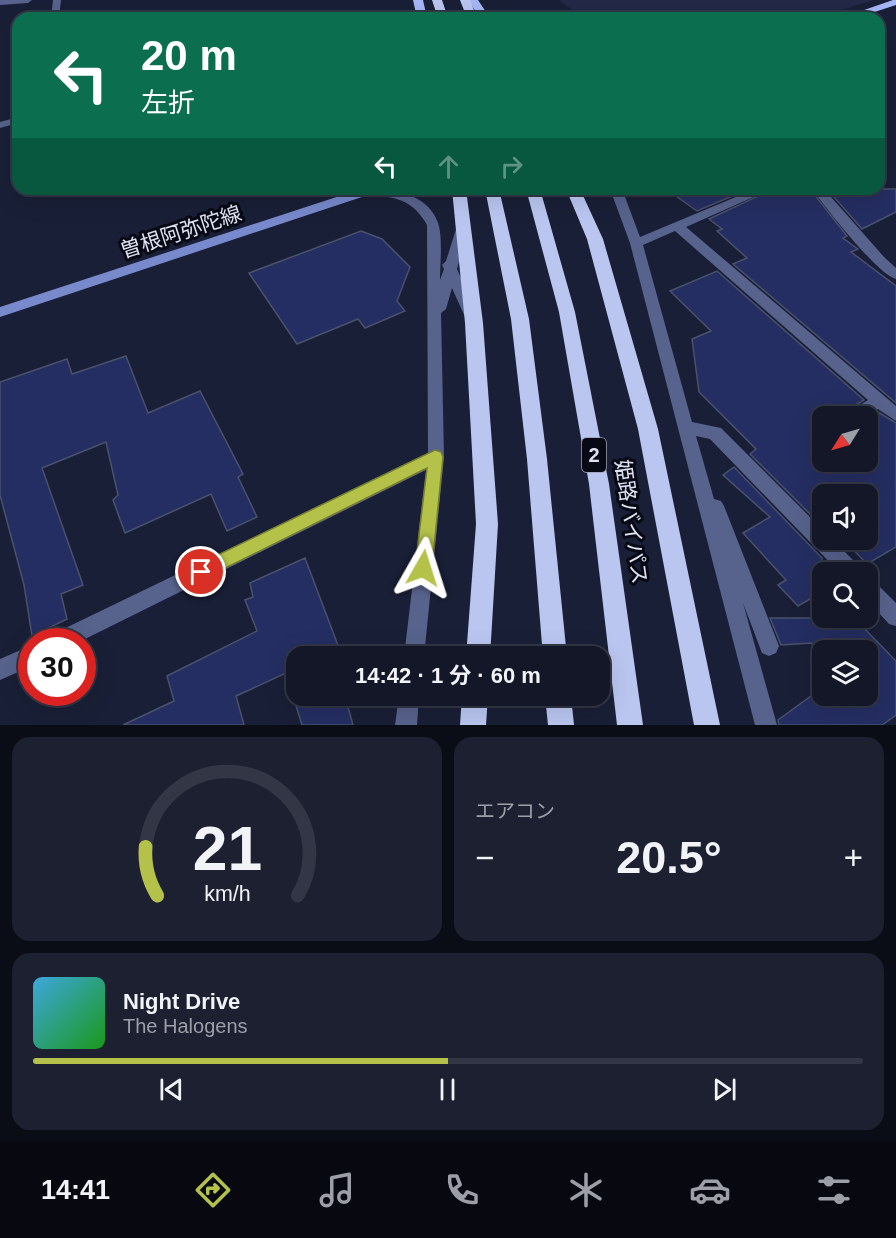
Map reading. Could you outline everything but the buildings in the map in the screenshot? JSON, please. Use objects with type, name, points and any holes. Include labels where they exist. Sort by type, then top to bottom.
[{"type":"highway","points":[[865,12],[896,2]]},
{"type":"highway","points":[[460,195],[474,323],[487,525],[479,646]]},
{"type":"highway","points":[[493,195],[520,319],[537,459],[554,646]]},
{"type":"highway","name":"姫路バイパス","points":[[535,195],[567,312],[599,484],[630,725]]},
{"type":"highway","points":[[576,195],[595,239],[648,429],[706,725]]},
{"type":"highway","points":[[473,725],[474,706]]},
{"type":"highway","points":[[559,706],[561,725]]},
{"type":"main road","name":"曽根阿弥陀線","points":[[0,312],[355,195]]},
{"type":"street","points":[[0,2],[28,0]]},
{"type":"street","points":[[394,195],[405,197],[424,208],[474,323]]},
{"type":"street","points":[[618,195],[636,243],[766,725]]},
{"type":"street","points":[[636,243],[751,195]]},
{"type":"street","points":[[823,195],[879,260],[896,275]]},
{"type":"street","points":[[415,646],[435,457],[433,225]]},
{"type":"street","points":[[434,327],[463,225]]},
{"type":"street","points":[[677,226],[896,416]]},
{"type":"street","points":[[870,406],[878,401]]},
{"type":"street","points":[[685,427],[714,433],[842,562]]},
{"type":"street","points":[[685,427],[769,646]]},
{"type":"street","points":[[87,628],[435,457]]},
{"type":"street","points":[[878,598],[896,616]]},
{"type":"street","points":[[0,670],[18,662]]},
{"type":"street","points":[[406,725],[408,706]]},
{"type":"shaded area","points":[[559,0],[874,0],[835,12],[575,12]]},
{"type":"route","points":[[201,572],[435,457],[423,568]]}]
